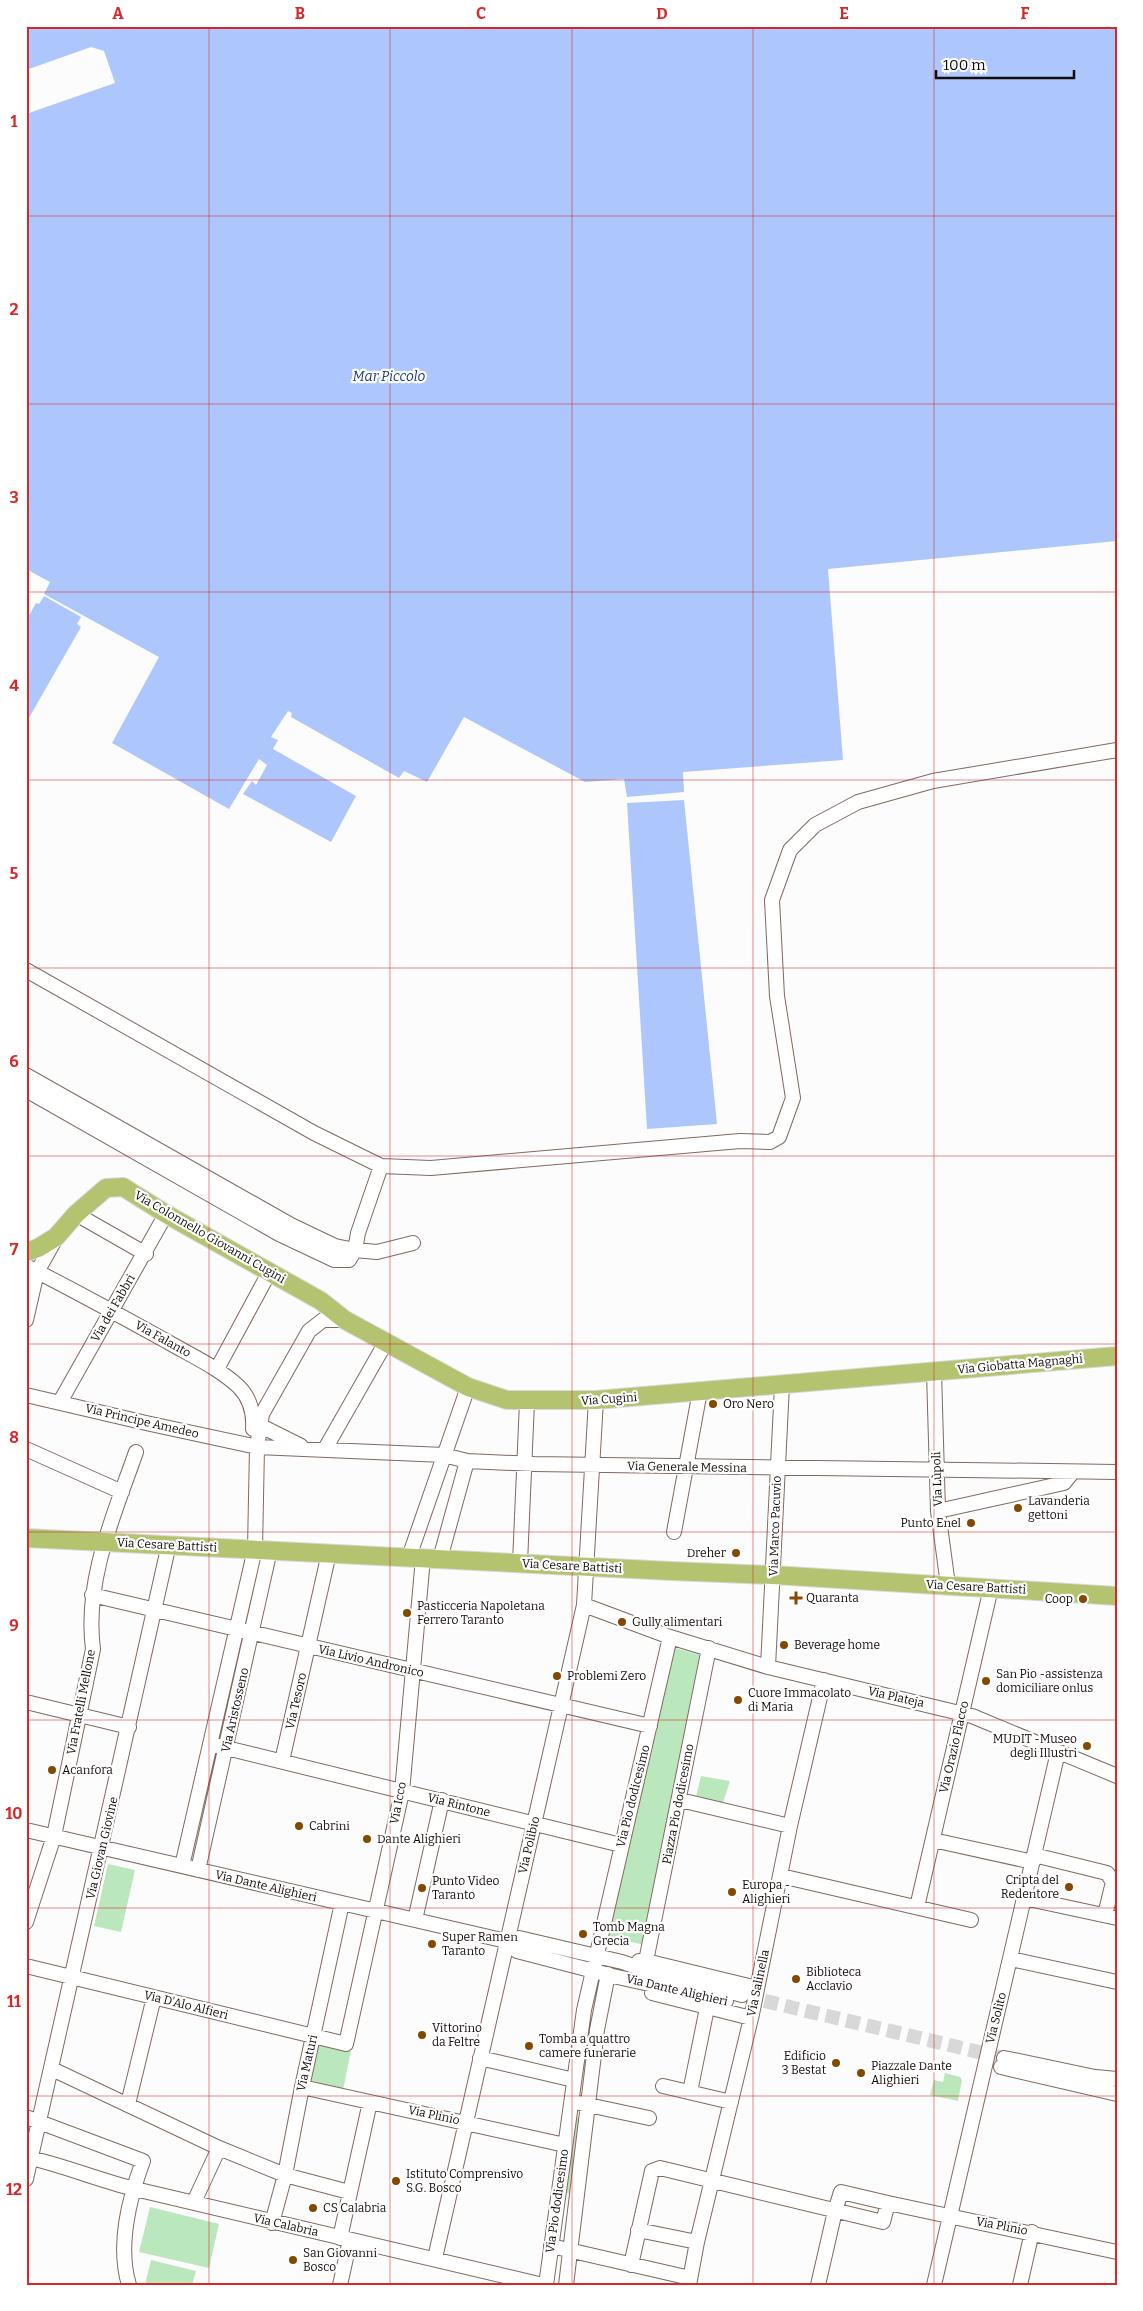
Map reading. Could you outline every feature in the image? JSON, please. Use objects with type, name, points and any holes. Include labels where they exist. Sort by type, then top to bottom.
[{"type":"main road","name":"Via Colonnello Giovanni Cugini","points":[[56,1237],[76,1214],[106,1188],[124,1187],[166,1214],[321,1300]]},
{"type":"main road","points":[[26,1252],[38,1248],[56,1237]]},
{"type":"main road","name":"Via Cugini","points":[[321,1300],[345,1320],[468,1387],[507,1400],[527,1402],[596,1400],[928,1372]]},
{"type":"main road","name":"Via Giobatta Magnaghi","points":[[928,1372],[1117,1356]]},
{"type":"main road","name":"Via Cesare Battisti","points":[[26,1538],[773,1575],[1117,1596]]},
{"type":"street","points":[[26,970],[314,1133],[381,1166],[431,1168],[740,1141],[770,1142],[779,1137],[793,1098],[776,996],[772,900],[790,850],[815,825],[858,802],[933,780],[1117,750]]},
{"type":"street","points":[[26,1075],[291,1225],[335,1246],[377,1252],[413,1242]]},
{"type":"street","points":[[26,1090],[279,1234],[334,1260],[349,1260],[355,1250],[358,1233],[381,1166]]},
{"type":"street","points":[[76,1214],[146,1254]]},
{"type":"street","name":"Via dei Fabbri","points":[[60,1402],[146,1254],[166,1214]]},
{"type":"street","points":[[26,1320],[32,1269],[56,1237]]},
{"type":"street","name":"Via Falanto","points":[[32,1269],[112,1310],[217,1369],[240,1388],[248,1400],[253,1414],[253,1433],[250,1440],[263,1550]]},
{"type":"street","points":[[217,1369],[270,1271]]},
{"type":"street","points":[[251,1445],[269,1400],[309,1331],[323,1320],[345,1320]]},
{"type":"street","points":[[325,1449],[386,1342]]},
{"type":"street","name":"Via Lùpoli","points":[[928,1372],[938,1511],[948,1585]]},
{"type":"street","name":"Via Marco Pacuvio","points":[[768,1667],[782,1385]]},
{"type":"street","points":[[424,1558],[444,1455],[468,1387]]},
{"type":"street","points":[[674,1532],[700,1391]]},
{"type":"street","name":"Via Principe Amedeo","points":[[26,1394],[146,1423],[251,1445]]},
{"type":"street","points":[[248,1400],[258,1402],[269,1400]]},
{"type":"street","name":"Via Polibio","points":[[435,2258],[584,1605],[596,1400]]},
{"type":"street","points":[[520,1563],[527,1402]]},
{"type":"street","points":[[259,1425],[305,1448]]},
{"type":"street","name":"Via Generale Messina","points":[[251,1445],[444,1455],[468,1460],[524,1463],[686,1467],[936,1469],[1072,1473],[1117,1472]]},
{"type":"street","points":[[26,1449],[122,1492]]},
{"type":"street","name":"Via Fratelli Mellone","points":[[26,1922],[54,1836],[80,1715],[93,1649],[91,1631],[92,1596],[105,1542],[136,1452]]},
{"type":"street","points":[[424,1558],[468,1460]]},
{"type":"street","points":[[938,1511],[1064,1483],[1072,1473]]},
{"type":"street","name":"Via Giovan Giovine","points":[[26,2179],[32,2119],[52,2069],[169,1544]]},
{"type":"street","name":"Via Aristosseno","points":[[182,1866],[236,1629],[263,1550]]},
{"type":"street","name":"Via Aristosseno","points":[[198,1870],[253,1632],[263,1550]]},
{"type":"street","name":"Via Tesoro","points":[[282,1761],[329,1553]]},
{"type":"street","name":"Via Icco","points":[[346,2044],[402,1792],[424,1558]]},
{"type":"street","name":"Via Orazio Flacco","points":[[917,1907],[991,1588]]},
{"type":"street","name":"Via Livio Andronico","points":[[92,1596],[650,1726]]},
{"type":"street","name":"Via Plateja","points":[[584,1605],[670,1637],[768,1667],[962,1712],[1117,1776]]},
{"type":"street","name":"Via Pio dodicesimo","points":[[544,2285],[582,2027],[621,1845],[670,1637]]},
{"type":"street","name":"Piazza Pio dodicesimo","points":[[646,1961],[680,1800],[709,1648]]},
{"type":"street","name":"Via Salinella","points":[[689,2281],[757,1988],[790,1826],[824,1680]]},
{"type":"street","points":[[26,1702],[129,1727]]},
{"type":"street","name":"Via Rintone","points":[[210,1744],[621,1845]]},
{"type":"street","name":"Via Solìto","points":[[934,2285],[1058,1752]]},
{"type":"street","points":[[415,1920],[442,1800]]},
{"type":"street","points":[[680,1800],[790,1826]]},
{"type":"street","name":"Via Dante Alighieri","points":[[26,1830],[506,1941],[519,1938],[598,1956],[741,2000],[611,1975],[518,1951],[506,1941]]},
{"type":"street","points":[[933,1840],[1107,1873],[1115,1882],[1111,1917],[1024,1898]]},
{"type":"street","points":[[780,1876],[970,1920]]},
{"type":"street","name":"Via Maturi","points":[[272,2223],[285,2174],[342,1903]]},
{"type":"street","points":[[1011,1958],[1117,1982]]},
{"type":"street","name":"Via Dante Alighieri","points":[[622,1962],[646,1961],[757,1988]]},
{"type":"street","name":"Via D'Alo Alfieri","points":[[26,1966],[346,2044]]},
{"type":"street","name":"Via Pio dodicesimo","points":[[566,2285],[596,2030],[611,1975]]},
{"type":"street","name":"Via Dante Alighieri","points":[[611,1975],[626,1987],[750,2018]]},
{"type":"street","points":[[128,2104],[154,1998]]},
{"type":"street","name":"Via Dante Alighieri","points":[[690,2092],[707,2008]]},
{"type":"street","points":[[582,2027],[596,2030]]},
{"type":"street","points":[[480,2058],[574,2080]]},
{"type":"street","points":[[1117,2079],[1002,2062],[1117,2094]]},
{"type":"street","points":[[52,2069],[219,2148],[285,2174],[350,2192]]},
{"type":"street","points":[[663,2086],[731,2102]]},
{"type":"street","name":"Via Plinio","points":[[302,2087],[565,2145]]},
{"type":"street","points":[[340,2285],[350,2192],[370,2102]]},
{"type":"street","points":[[571,2102],[649,2118]]},
{"type":"street","points":[[32,2119],[143,2161],[133,2188],[125,2236],[125,2257],[130,2285]]},
{"type":"street","points":[[194,2202],[219,2148]]},
{"type":"street","name":"Via Calabria","points":[[28,2157],[133,2188],[272,2223],[435,2258],[544,2285]]},
{"type":"street","points":[[631,2265],[652,2171],[660,2168],[883,2222],[888,2203]]},
{"type":"street","name":"Via Plinio","points":[[835,2211],[842,2192],[1117,2252]]},
{"type":"street","points":[[558,2196],[577,2198]]},
{"type":"street","points":[[818,2285],[835,2211]]},
{"type":"street","points":[[638,2230],[697,2242]]},
{"type":"street","points":[[1020,2285],[1032,2232]]},
{"type":"street","points":[[551,2246],[689,2281]]},
{"type":"green space","points":[[672,1647],[703,1656],[645,1945],[608,1937]]},
{"type":"green space","points":[[701,1776],[730,1781],[722,1806],[695,1801]]},
{"type":"green space","points":[[108,1864],[135,1870],[121,1932],[94,1926]]},
{"type":"green space","points":[[318,2044],[351,2051],[343,2090],[310,2080]]},
{"type":"green space","points":[[945,2073],[960,2077],[962,2080],[958,2101],[930,2095],[934,2080],[943,2082]]},
{"type":"green space","points":[[580,2116],[570,2194],[565,2192],[575,2119]]},
{"type":"green space","points":[[150,2207],[219,2224],[209,2268],[139,2252]]},
{"type":"green space","points":[[151,2260],[196,2271],[192,2285],[145,2285]]},
{"type":"water","name":"Mar Piccolo","points":[[26,26],[1117,26],[1117,541],[828,569],[843,760],[683,772],[684,792],[627,797],[624,779],[585,782],[464,717],[427,782],[404,771],[399,778],[291,717],[292,713],[288,711],[271,737],[278,740],[273,749],[356,796],[331,842],[243,794],[252,781],[256,785],[267,765],[259,759],[229,809],[112,743],[159,657],[44,594],[50,582],[26,569],[26,114],[115,83],[104,51],[91,47],[26,70]]},
{"type":"water","points":[[44,596],[81,617],[77,624],[81,627],[26,723],[26,621],[36,603],[39,604]]},
{"type":"water","points":[[684,800],[717,1124],[647,1129],[627,803]]},
{"type":"tunnel","points":[[744,1996],[1004,2058]]},
{"type":"place","name":"Oro Nero","points":[[713,1404]]},
{"type":"place","name":"Lavanderia gettoni","points":[[1018,1508]]},
{"type":"place","name":"Punto Enel","points":[[971,1523]]},
{"type":"place","name":"Dreher","points":[[736,1553]]},
{"type":"place","name":"Quaranta","points":[[796,1598]]},
{"type":"place","name":"Coop","points":[[1083,1599]]},
{"type":"place","name":"Pasticceria Napoletana Ferrero Taranto","points":[[407,1613]]},
{"type":"place","name":"Gully alimentari","points":[[622,1622]]},
{"type":"place","name":"Beverage home","points":[[784,1645]]},
{"type":"place","name":"Problemi Zero","points":[[557,1676]]},
{"type":"place","name":"San Pio -assistenza domiciliare onlus","points":[[986,1681]]},
{"type":"place","name":"Cuore Immacolato di Maria","points":[[738,1700]]},
{"type":"place","name":"MUDIT -Museo degli Illustri","points":[[1087,1746]]},
{"type":"place","name":"Acanfora","points":[[52,1770]]},
{"type":"place","name":"Cabrini","points":[[299,1826]]},
{"type":"place","name":"Dante Alighieri","points":[[367,1839]]},
{"type":"place","name":"Cripta del Redentore","points":[[1069,1887]]},
{"type":"place","name":"Punto Video Taranto","points":[[422,1888]]},
{"type":"place","name":"Europa - Alighieri","points":[[732,1892]]},
{"type":"place","name":"Tomb Magna Grecia","points":[[583,1934]]},
{"type":"place","name":"Super Ramen Taranto","points":[[432,1944]]},
{"type":"place","name":"Biblioteca Acclavio","points":[[796,1979]]},
{"type":"place","name":"Vittorino da Feltre","points":[[422,2035]]},
{"type":"place","name":"Tomba a quattro camere funerarie","points":[[529,2046]]},
{"type":"place","name":"Edificio 3 Bestat","points":[[836,2063]]},
{"type":"place","name":"Piazzale Dante Alighieri","points":[[861,2073]]},
{"type":"place","name":"Istituto Comprensivo S.G. Bosco","points":[[396,2181]]},
{"type":"place","name":"CS Calabria","points":[[313,2208]]},
{"type":"place","name":"San Giovanni Bosco","points":[[293,2260]]}]
